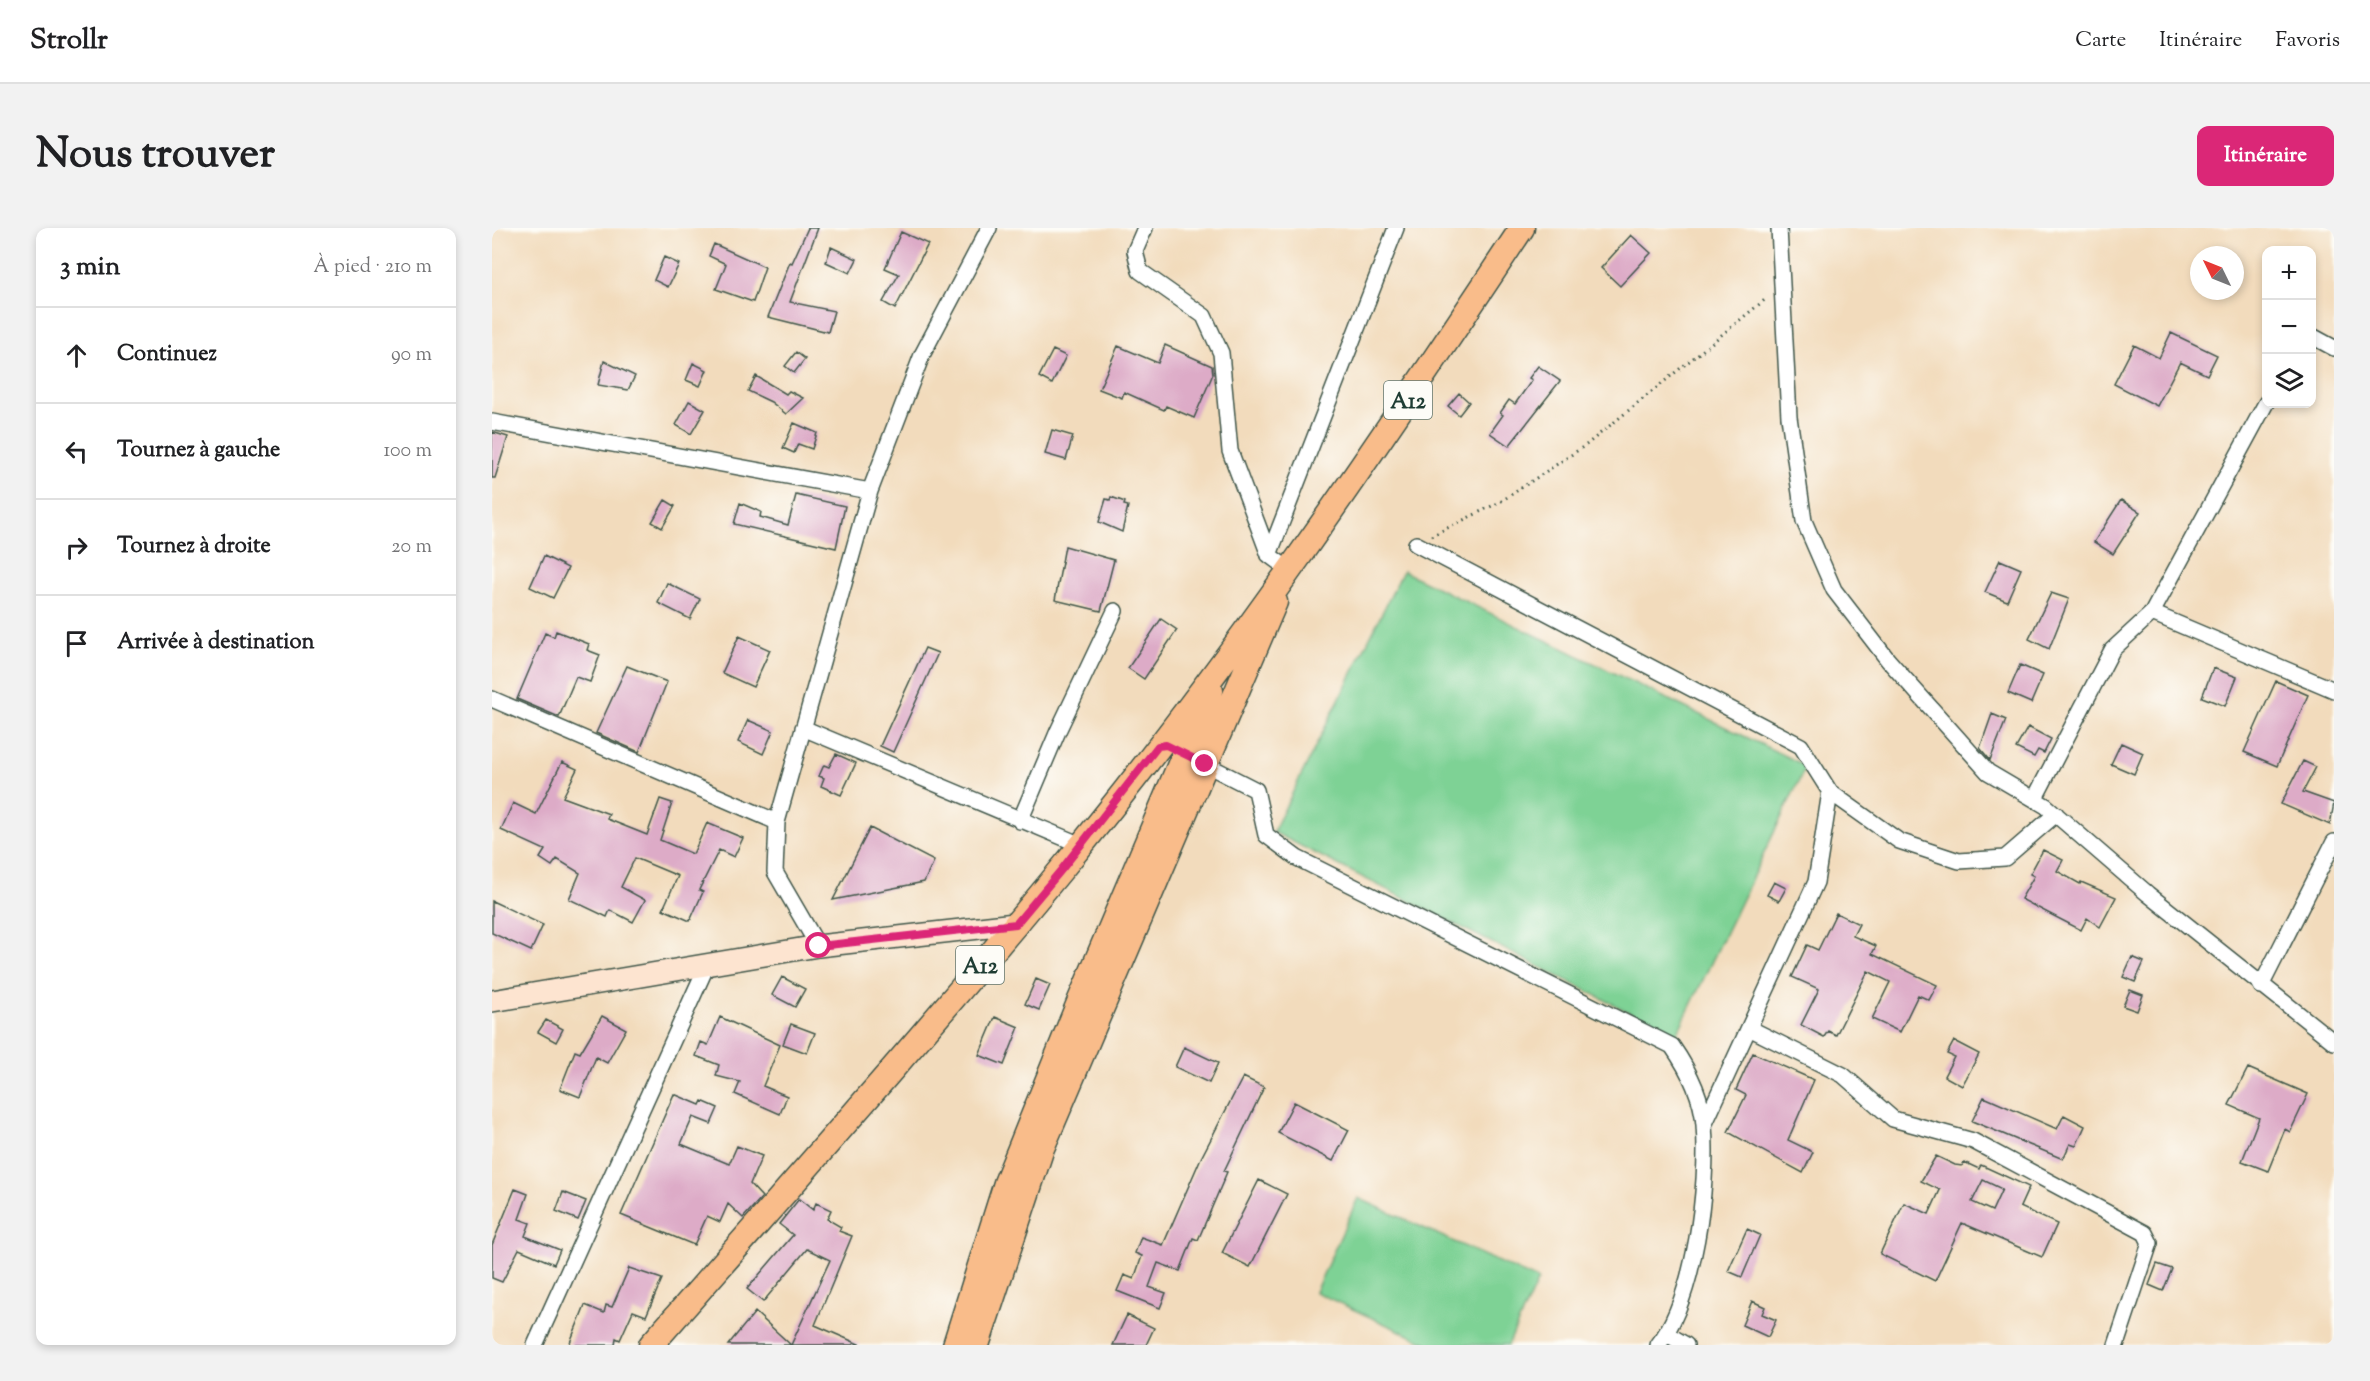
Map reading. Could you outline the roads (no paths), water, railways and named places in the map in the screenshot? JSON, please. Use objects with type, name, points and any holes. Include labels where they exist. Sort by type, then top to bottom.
[{"type":"main road","name":"A12","points":[[651,1345],[1016,924],[1081,845],[1158,746],[1387,432],[1522,228]]},
{"type":"main road","points":[[977,1345],[1042,1148],[1258,645],[1288,569]]},
{"type":"main road","points":[[955,1345],[1006,1183],[1183,753],[1238,638]]},
{"type":"main road","points":[[1158,746],[1166,745],[1205,764]]},
{"type":"street","points":[[819,946],[775,872],[777,822],[870,491],[921,355],[989,228]]},
{"type":"street","points":[[1145,228],[1135,251],[1140,271],[1204,316],[1221,353],[1230,451],[1269,555],[1288,569]]},
{"type":"street","points":[[1269,555],[1396,228]]},
{"type":"street","points":[[1779,228],[1780,288],[1789,417],[1804,521],[1834,590],[1888,660],[1988,772],[2035,798],[2056,814],[2148,894],[2334,1042]]},
{"type":"street","points":[[2316,338],[2334,348]]},
{"type":"street","points":[[2035,798],[2112,650],[2152,613],[2263,408]]},
{"type":"street","points":[[492,422],[870,491]]},
{"type":"street","points":[[1416,544],[1801,746],[1830,792],[1899,841],[1959,861],[2005,858],[2056,814]]},
{"type":"street","points":[[1020,821],[1058,731],[1115,611]]},
{"type":"street","points":[[2152,613],[2334,690]]},
{"type":"street","points":[[492,699],[777,822]]},
{"type":"street","points":[[803,728],[1081,845]]},
{"type":"street","points":[[1205,764],[1256,790],[1266,835],[1297,858],[1672,1046],[1691,1074],[1704,1123],[1704,1192],[1689,1277],[1663,1340],[1686,1345]]},
{"type":"street","points":[[1704,1123],[1816,882],[1830,792]]},
{"type":"street","points":[[2261,986],[2334,842]]},
{"type":"street","points":[[492,1000],[819,946],[1016,924]]},
{"type":"street","points":[[535,1345],[708,963]]},
{"type":"street","points":[[1749,1028],[1843,1075],[1893,1119],[1973,1141],[2145,1233],[2150,1243],[2116,1345]]}]
